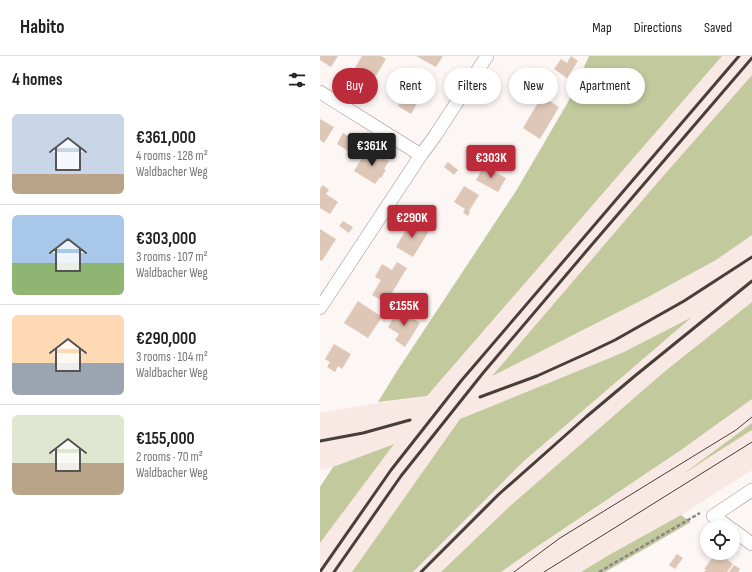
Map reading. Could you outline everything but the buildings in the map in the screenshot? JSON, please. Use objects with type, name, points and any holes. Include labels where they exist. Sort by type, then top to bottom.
[{"type":"street","points":[[320,308],[487,56]]},
{"type":"street","points":[[320,92],[421,155]]},
{"type":"street","points":[[718,520],[708,514],[752,490]]},
{"type":"street","points":[[740,535],[752,544]]},
{"type":"path","points":[[599,572],[708,514]]},
{"type":"shaded area","points":[[722,56],[752,56],[752,75],[658,182],[493,375],[648,297],[716,260],[752,235],[752,302],[664,372],[510,506],[441,572],[413,572],[524,461],[690,318],[622,353],[460,419],[352,572],[320,572],[320,543],[393,444],[333,467],[320,470],[320,413],[427,396]]},
{"type":"shaded area","points":[[752,399],[752,423],[688,470],[752,430],[752,470],[681,515],[581,572],[501,572],[681,450]]},
{"type":"green space","points":[[589,56],[722,56],[427,396],[378,402],[516,191],[567,104],[645,104],[645,68],[584,68]]},
{"type":"green space","points":[[752,75],[752,235],[716,260],[648,297],[492,376],[658,182]]},
{"type":"green space","points":[[752,302],[752,399],[681,450],[501,572],[441,572],[510,506],[664,372]]},
{"type":"green space","points":[[692,317],[524,461],[413,572],[352,572],[460,419],[622,353]]},
{"type":"green space","points":[[752,423],[752,430],[683,474]]},
{"type":"green space","points":[[394,444],[320,543],[320,487],[333,467]]},
{"type":"green space","points":[[681,515],[691,522],[605,572],[581,572],[609,555]]},
{"type":"tram line","points":[[514,572],[560,538],[736,430],[752,417]]},
{"type":"tram line","points":[[544,572],[752,442]]},
{"type":"railway","points":[[320,572],[391,470],[461,381],[739,56]]},
{"type":"railway","points":[[334,572],[401,476],[483,373],[752,58]]},
{"type":"railway","points":[[480,397],[537,376],[615,340],[684,301],[752,257]]},
{"type":"railway","points":[[421,572],[498,495],[586,417],[752,281]]},
{"type":"railway","points":[[320,441],[363,433],[410,420]]}]
